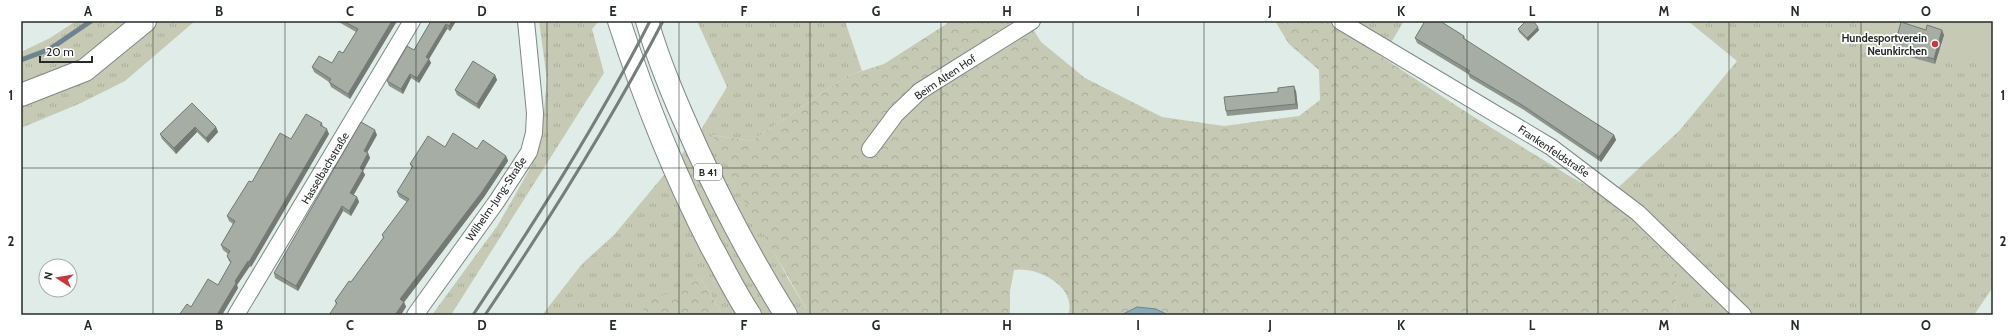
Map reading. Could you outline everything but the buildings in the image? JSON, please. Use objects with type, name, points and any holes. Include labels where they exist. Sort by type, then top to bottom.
[{"type":"main road","points":[[21,95],[85,70],[145,21]]},
{"type":"main road","name":"B 41","points":[[619,21],[657,127],[693,211],[738,297],[750,315]]},
{"type":"main road","name":"B 41","points":[[647,21],[679,110],[722,202],[747,250],[786,315]]},
{"type":"street","name":"Hasselbachstraße","points":[[236,315],[412,21]]},
{"type":"street","name":"Wilhelm-Jung-Straße","points":[[415,315],[497,201],[529,152],[534,133],[535,113],[526,21]]},
{"type":"street","name":"Beim Alten Hof","points":[[870,149],[896,114],[920,91],[1032,21]]},
{"type":"street","name":"Frankenfeldstraße","points":[[1340,21],[1551,146],[1638,213],[1743,315]]},
{"type":"green space","points":[[76,21],[115,21],[105,29],[116,21],[195,21],[125,81],[81,103],[21,128],[21,52],[50,38]]},
{"type":"green space","points":[[539,21],[599,21],[592,29],[604,73],[451,315],[432,315],[498,225],[532,165],[543,119],[547,80]]},
{"type":"green space","points":[[697,21],[845,21],[862,71],[847,76],[752,141],[712,135],[787,277],[810,315],[723,315],[701,279],[642,312],[641,315],[542,315],[582,264],[614,235],[699,133],[727,87]]},
{"type":"green space","points":[[951,21],[1028,21],[1041,42],[1085,78],[1162,117],[1224,126],[1299,116],[1320,100],[1319,70],[1289,44],[1275,21],[1327,21],[1466,112],[1571,177],[1608,197],[1631,216],[1673,261],[1677,295],[1674,315],[1168,315],[1156,309],[1123,313],[1121,315],[1068,315],[1069,305],[1067,296],[1061,287],[1053,280],[1034,271],[1014,270],[1010,291],[1010,315],[810,315],[743,199],[712,135],[752,141],[847,76],[884,64]]},
{"type":"green space","points":[[1327,21],[1404,21],[1383,56],[1351,38]]},
{"type":"green space","points":[[1688,21],[1993,21],[1993,287],[1974,315],[1674,315],[1677,295],[1608,197],[1679,131],[1737,61]]},
{"type":"green space","name":"Hundesportverein Neunkirchen","points":[[1853,21],[1993,21],[1993,63],[1948,56],[1937,72],[1881,56],[1872,32]]},
{"type":"green space","points":[[701,279],[723,315],[641,315],[647,302]]},
{"type":"water","points":[[1137,307],[1156,309],[1168,315],[1121,315]]},
{"type":"waterway","points":[[21,60],[50,49],[91,21]]},
{"type":"railway","points":[[473,315],[566,171],[609,97],[650,21]]},
{"type":"railway","points":[[485,315],[578,171],[622,97],[663,21]]},
{"type":"place","name":"Hundesportverein Neunkirchen","points":[[1935,44]]}]
